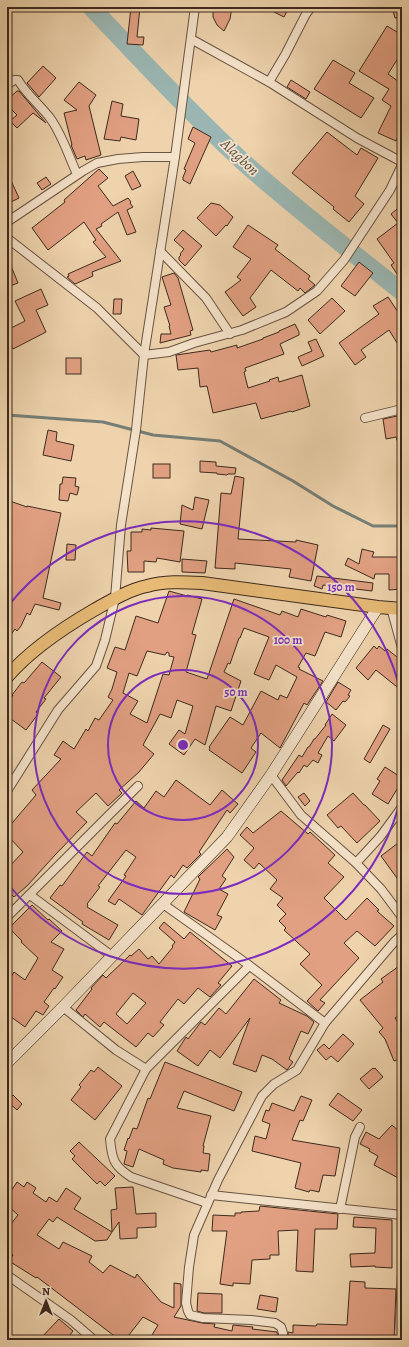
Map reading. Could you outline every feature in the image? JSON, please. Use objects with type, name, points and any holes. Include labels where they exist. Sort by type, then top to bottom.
[{"type":"main road","points":[[9,670],[46,641],[75,621],[115,598],[146,586],[176,582],[202,583],[397,608]]},
{"type":"street","points":[[7,791],[58,710],[96,666],[105,640],[115,598],[121,525],[136,430],[144,355],[175,157],[195,7]]},
{"type":"street","points":[[269,82],[286,55],[310,7]]},
{"type":"street","points":[[144,355],[169,352],[194,343],[242,330],[286,312],[317,290],[344,260],[390,190],[402,164],[357,138],[269,82],[191,40]]},
{"type":"street","points":[[7,85],[14,80],[18,80],[24,90],[51,119],[77,174]]},
{"type":"street","points":[[7,222],[77,174],[97,163],[118,159],[143,157],[175,157]]},
{"type":"street","points":[[7,238],[96,308],[144,355]]},
{"type":"street","points":[[160,251],[206,298],[230,334]]},
{"type":"street","points":[[365,418],[402,409]]},
{"type":"street","points":[[7,1063],[227,837],[271,775],[378,606]]},
{"type":"street","points":[[397,608],[402,648]]},
{"type":"street","points":[[271,775],[301,815],[356,863],[381,889],[402,917]]},
{"type":"street","points":[[7,917],[138,786]]},
{"type":"street","points":[[356,863],[380,837],[402,807]]},
{"type":"street","points":[[30,895],[112,956]]},
{"type":"street","points":[[162,904],[249,966],[325,1023]]},
{"type":"street","points":[[283,1340],[281,1327],[275,1323],[251,1320],[203,1318],[190,1314],[186,1303],[188,1267],[194,1235],[211,1195],[262,1096],[274,1084],[297,1070],[325,1023],[381,956],[402,935]]},
{"type":"street","points":[[208,1203],[131,1177],[121,1170],[114,1162],[110,1140],[146,1069],[249,966]]},
{"type":"street","points":[[63,1007],[116,1050],[146,1069]]},
{"type":"street","points":[[340,1209],[355,1137],[360,1127]]},
{"type":"street","points":[[211,1195],[402,1215]]},
{"type":"street","points":[[399,1340],[402,1274]]},
{"type":"street","points":[[7,1275],[71,1320],[94,1340]]},
{"type":"building","points":[[131,7],[140,7],[137,37],[144,37],[143,45],[127,44]]},
{"type":"building","points":[[213,7],[232,7],[230,19],[224,31],[217,25],[213,17]]},
{"type":"building","points":[[264,7],[289,7],[284,17]]},
{"type":"building","points":[[392,7],[402,7],[402,17],[395,18]]},
{"type":"building","points":[[387,26],[402,35],[402,52],[388,74],[402,84],[402,128],[396,141],[378,133],[391,106],[382,100],[389,89],[359,71]]},
{"type":"building","points":[[333,60],[355,73],[349,83],[374,98],[361,118],[314,89]]},
{"type":"building","points":[[43,66],[56,78],[39,97],[27,83]]},
{"type":"building","points":[[291,80],[310,92],[306,99],[287,87]]},
{"type":"building","points":[[79,82],[96,95],[89,106],[101,155],[86,160],[85,156],[77,159],[71,145],[64,113],[77,110],[64,100]]},
{"type":"building","points":[[19,91],[46,123],[33,113],[17,128],[10,121],[17,115],[7,105],[7,100]]},
{"type":"building","points":[[112,101],[123,104],[121,116],[139,119],[136,140],[121,137],[120,141],[104,139]]},
{"type":"building","points":[[193,127],[211,137],[190,184],[183,180],[183,177],[186,170],[184,169],[195,143],[188,139]]},
{"type":"building","points":[[327,132],[357,155],[361,148],[378,158],[355,196],[364,204],[349,222],[333,209],[334,207],[292,173]]},
{"type":"building","points":[[99,169],[108,178],[98,186],[113,206],[128,198],[131,202],[130,203],[133,207],[127,210],[136,232],[127,235],[118,212],[101,224],[102,226],[96,229],[121,261],[92,272],[93,276],[75,284],[67,277],[69,276],[68,274],[106,257],[93,242],[96,240],[84,222],[48,250],[32,228],[65,202],[64,200]]},
{"type":"building","points":[[133,171],[141,186],[132,190],[125,176]]},
{"type":"building","points":[[7,172],[19,198],[7,204]]},
{"type":"building","points":[[46,177],[51,184],[42,190],[37,183]]},
{"type":"building","points":[[211,203],[220,205],[233,217],[227,226],[226,225],[216,236],[197,218]]},
{"type":"building","points":[[402,205],[402,273],[397,274],[391,265],[394,263],[377,239],[398,223],[391,214]]},
{"type":"building","points":[[248,225],[278,245],[275,249],[310,276],[308,279],[315,285],[305,293],[300,288],[298,291],[271,270],[250,298],[256,307],[243,316],[225,292],[241,280],[237,277],[251,259],[233,247]]},
{"type":"building","points":[[183,230],[202,246],[185,266],[179,260],[180,254],[184,249],[174,240]]},
{"type":"building","points":[[7,256],[18,283],[7,287]]},
{"type":"building","points":[[359,262],[373,273],[355,296],[341,286]]},
{"type":"building","points":[[174,273],[178,278],[193,330],[190,331],[191,335],[160,343],[161,334],[171,334],[164,307],[171,305],[162,277]]},
{"type":"building","points":[[41,289],[48,305],[36,310],[46,332],[13,349],[7,337],[7,330],[25,321],[15,301]]},
{"type":"building","points":[[388,297],[402,318],[402,351],[389,330],[361,350],[366,357],[355,365],[339,343],[379,314],[373,306]]},
{"type":"building","points":[[332,298],[345,311],[320,334],[308,320]]},
{"type":"building","points":[[114,299],[122,299],[121,314],[113,314]]},
{"type":"building","points":[[295,324],[299,335],[280,344],[284,354],[245,368],[246,371],[244,372],[248,388],[278,377],[279,382],[302,375],[310,406],[261,419],[256,403],[213,413],[207,386],[200,387],[198,368],[178,370],[176,355],[210,350],[211,352],[237,345],[237,348],[263,339]]},
{"type":"building","points":[[316,339],[324,356],[302,366],[298,357],[312,351],[308,342]]},
{"type":"building","points":[[66,358],[81,358],[81,374],[66,374]]},
{"type":"building","points":[[402,415],[401,452],[396,437],[386,439],[383,419]]},
{"type":"building","points":[[48,430],[57,432],[56,441],[74,445],[71,461],[43,455]]},
{"type":"building","points":[[200,461],[216,462],[216,466],[236,468],[235,474],[227,475],[200,472]]},
{"type":"building","points":[[153,464],[170,464],[170,478],[153,478]]},
{"type":"building","points":[[235,476],[244,478],[238,539],[296,542],[296,540],[318,545],[311,581],[289,577],[291,569],[235,563],[235,569],[215,568],[221,493],[231,494]]},
{"type":"building","points":[[63,477],[76,478],[75,486],[79,487],[77,495],[70,493],[68,501],[59,500],[60,484],[62,484]]},
{"type":"building","points":[[195,497],[209,500],[202,529],[180,524],[182,505],[193,510]]},
{"type":"building","points":[[7,500],[27,507],[61,513],[43,598],[61,603],[59,610],[35,604],[30,615],[27,613],[21,626],[17,631],[15,629],[7,640]]},
{"type":"building","points":[[151,528],[184,531],[180,562],[157,558],[156,562],[144,561],[144,572],[128,572],[127,551],[131,551],[131,532],[142,532],[142,529],[151,530]]},
{"type":"building","points":[[67,544],[76,545],[75,560],[66,560]]},
{"type":"building","points":[[362,549],[374,552],[372,557],[402,557],[402,589],[389,590],[389,574],[375,574],[374,579],[345,565],[348,558],[359,564]]},
{"type":"building","points":[[182,559],[207,561],[205,573],[182,572]]},
{"type":"building","points":[[317,576],[373,583],[372,591],[323,585],[322,589],[314,586]]},
{"type":"building","points":[[169,591],[202,599],[192,634],[196,635],[186,672],[207,679],[234,599],[280,615],[282,611],[298,617],[301,609],[326,617],[327,615],[346,621],[341,637],[325,632],[315,656],[306,653],[298,667],[300,668],[299,669],[323,681],[307,705],[304,703],[280,748],[261,733],[251,748],[256,752],[242,773],[209,750],[209,747],[230,717],[243,725],[261,691],[278,700],[280,695],[287,698],[297,677],[276,665],[269,680],[254,674],[269,637],[244,628],[230,664],[228,663],[224,672],[241,681],[231,711],[216,706],[205,745],[195,739],[184,755],[169,744],[179,730],[185,734],[193,706],[177,700],[171,718],[160,714],[143,745],[154,754],[139,772],[119,790],[122,793],[108,806],[96,793],[76,812],[87,822],[27,886],[14,897],[12,895],[7,900],[7,869],[23,852],[7,835],[7,829],[36,795],[32,790],[61,759],[54,755],[63,741],[74,749],[86,729],[88,731],[95,718],[99,720],[113,700],[108,697],[117,672],[107,668],[115,647],[125,650],[136,616],[158,623]],"holes":[[[147,651],[165,655],[167,652],[169,653],[169,656],[174,657],[169,675],[163,674],[147,723],[130,714],[138,701],[123,693],[129,673],[137,676]]]},
{"type":"building","points":[[374,646],[377,649],[379,646],[385,651],[387,649],[402,661],[402,691],[376,670],[368,680],[356,668]]},
{"type":"building","points":[[42,662],[61,677],[44,698],[46,699],[36,712],[38,714],[26,730],[7,716],[7,704],[22,682],[24,683]]},
{"type":"building","points":[[338,682],[351,690],[348,695],[350,696],[345,702],[343,701],[336,710],[326,702]]},
{"type":"building","points":[[332,714],[346,725],[334,741],[328,736],[318,753],[322,755],[318,763],[313,760],[307,767],[304,765],[299,773],[298,772],[286,786],[282,780],[299,755],[302,757],[326,725]]},
{"type":"building","points":[[383,725],[390,729],[370,763],[364,759]]},
{"type":"building","points":[[385,767],[402,778],[402,781],[388,804],[372,794],[380,781],[377,779]]},
{"type":"building","points":[[176,780],[210,805],[222,790],[238,804],[230,813],[227,810],[199,852],[201,854],[187,868],[183,865],[174,878],[171,875],[142,915],[119,899],[115,905],[108,901],[126,876],[124,875],[136,857],[126,850],[98,886],[100,887],[87,904],[87,907],[118,925],[109,940],[82,924],[83,922],[50,898],[60,885],[62,886],[87,852],[92,856],[115,823],[117,824],[136,801],[144,808],[156,791],[164,797]]},
{"type":"building","points":[[304,793],[310,801],[305,806],[298,797]]},
{"type":"building","points":[[353,793],[380,821],[357,843],[341,826],[338,828],[327,815]]},
{"type":"building","points":[[281,811],[308,834],[310,832],[335,855],[328,863],[344,877],[324,898],[346,920],[367,898],[379,910],[377,911],[394,926],[375,946],[357,931],[344,943],[359,958],[320,1000],[325,1003],[318,1011],[307,1001],[322,985],[300,964],[310,954],[284,930],[286,928],[279,921],[286,914],[277,905],[283,898],[270,889],[277,880],[259,863],[254,869],[244,860],[254,848],[240,835],[247,827],[253,833]]},
{"type":"building","points":[[402,840],[402,885],[381,856]]},
{"type":"building","points":[[227,849],[234,857],[222,876],[226,879],[219,889],[228,894],[217,915],[222,917],[215,930],[184,912],[200,879],[198,877]]},
{"type":"building","points":[[32,905],[62,931],[51,942],[64,949],[52,970],[63,977],[44,1002],[49,1006],[43,1015],[36,1011],[25,1027],[7,1014],[7,983],[14,972],[25,980],[38,958],[9,928]]},
{"type":"building","points":[[164,922],[184,939],[190,932],[232,966],[218,983],[221,985],[210,997],[198,988],[184,1004],[178,999],[160,1022],[164,1025],[153,1037],[148,1033],[136,1047],[104,1022],[100,1027],[85,1014],[83,1017],[76,1010],[92,989],[91,988],[103,975],[106,978],[130,955],[131,956],[139,949],[148,959],[152,956],[159,964],[173,947],[172,946],[175,942],[159,928]],"holes":[[[133,993],[146,1003],[127,1024],[116,1014]]]},
{"type":"building","points":[[402,964],[402,1013],[395,1018],[402,1028],[402,1058],[394,1061],[385,1039],[379,1032],[383,1028],[360,1000],[383,982],[381,979]]},
{"type":"building","points":[[254,979],[281,1000],[279,1003],[307,1016],[314,1022],[308,1034],[301,1031],[289,1059],[293,1062],[287,1070],[272,1059],[262,1055],[256,1072],[233,1064],[250,1018],[220,1058],[210,1050],[198,1066],[177,1051],[186,1037],[188,1039],[201,1022],[205,1025],[219,1008],[226,1014]]},
{"type":"building","points":[[343,1034],[354,1044],[338,1062],[331,1056],[326,1060],[317,1050],[324,1044],[329,1049]]},
{"type":"building","points":[[165,1062],[242,1092],[234,1111],[184,1091],[177,1108],[211,1116],[203,1146],[203,1153],[210,1154],[208,1171],[201,1170],[201,1172],[173,1168],[163,1164],[164,1160],[139,1149],[133,1167],[124,1164],[127,1151],[124,1150],[128,1138],[129,1139],[133,1128],[137,1129],[148,1098],[150,1099]]},
{"type":"building","points":[[98,1067],[122,1086],[95,1120],[71,1100],[81,1087],[79,1085],[91,1070],[94,1072]]},
{"type":"building","points":[[375,1068],[383,1077],[369,1089],[360,1079]]},
{"type":"building","points":[[338,1093],[362,1110],[353,1121],[329,1105]]},
{"type":"building","points":[[13,1095],[22,1104],[17,1110],[7,1101]]},
{"type":"building","points":[[301,1096],[312,1100],[303,1121],[300,1120],[292,1140],[340,1148],[335,1176],[323,1175],[319,1192],[310,1190],[309,1192],[295,1188],[301,1163],[252,1151],[255,1136],[266,1139],[270,1124],[262,1121],[266,1110],[269,1111],[272,1103],[294,1111]]},
{"type":"building","points":[[392,1125],[402,1134],[402,1180],[374,1165],[378,1156],[369,1151],[370,1149],[360,1144],[366,1132],[379,1139]]},
{"type":"building","points":[[79,1142],[115,1176],[105,1186],[100,1181],[97,1184],[72,1159],[75,1156],[70,1151]]},
{"type":"building","points":[[17,1182],[24,1187],[27,1182],[36,1188],[33,1193],[46,1202],[49,1197],[57,1202],[66,1188],[81,1198],[74,1209],[112,1232],[107,1240],[95,1241],[57,1217],[53,1222],[49,1219],[37,1235],[59,1249],[63,1242],[92,1256],[89,1262],[103,1273],[110,1265],[135,1278],[137,1274],[161,1302],[174,1308],[174,1283],[181,1284],[181,1306],[174,1317],[202,1323],[215,1324],[214,1327],[232,1331],[233,1325],[277,1332],[278,1340],[149,1340],[158,1325],[143,1317],[125,1340],[119,1335],[117,1338],[37,1277],[36,1278],[9,1261],[13,1255],[7,1251],[7,1229],[18,1215],[7,1205],[7,1197]]},
{"type":"building","points":[[133,1187],[136,1214],[156,1213],[156,1227],[137,1228],[137,1238],[120,1239],[119,1222],[112,1232],[111,1210],[117,1209],[115,1188]]},
{"type":"building","points":[[260,1206],[338,1214],[337,1229],[315,1229],[313,1272],[296,1271],[298,1230],[278,1231],[279,1255],[270,1255],[270,1259],[252,1260],[250,1284],[233,1283],[233,1286],[220,1284],[227,1231],[212,1231],[213,1215],[235,1216],[235,1213],[259,1211]]},
{"type":"building","points":[[354,1217],[392,1220],[392,1268],[375,1266],[351,1267],[350,1254],[375,1253],[376,1228],[353,1227]]},
{"type":"building","points":[[350,1281],[365,1282],[365,1288],[396,1289],[394,1340],[288,1340],[288,1332],[293,1333],[293,1325],[347,1325]]},
{"type":"building","points":[[198,1293],[222,1294],[222,1313],[204,1313],[197,1311]]},
{"type":"building","points":[[260,1295],[278,1298],[276,1312],[257,1309]]},
{"type":"building","points":[[59,1319],[73,1331],[70,1335],[76,1340],[39,1340]]},
{"type":"waterway","name":"Alagbon","points":[[91,7],[183,103],[240,159],[300,210],[402,292]]},
{"type":"waterway","points":[[7,415],[103,422],[153,435],[220,441],[293,481],[333,506],[373,526],[402,526]]}]
